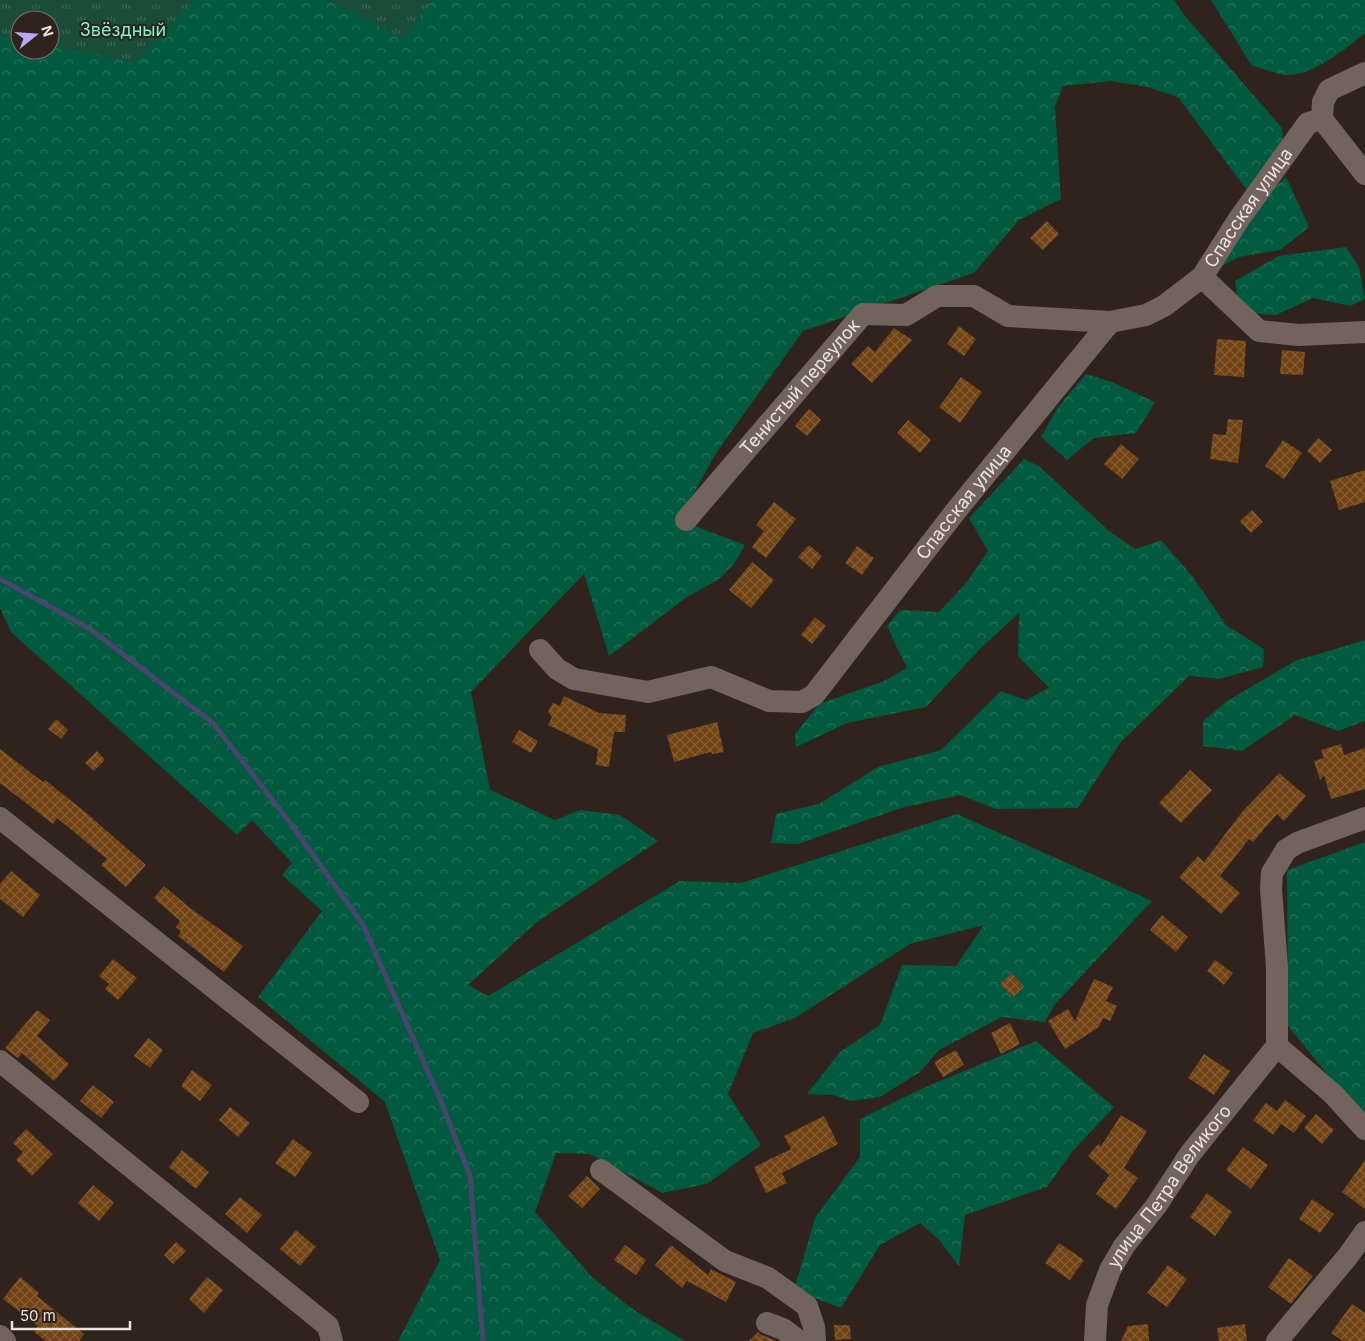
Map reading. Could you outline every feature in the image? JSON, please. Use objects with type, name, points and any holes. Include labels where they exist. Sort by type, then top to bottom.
[{"type":"street","points":[[1365,73],[1329,90],[1323,102],[1322,118],[1365,174]]},
{"type":"street","name":"Спасская улица","points":[[540,650],[557,669],[574,679],[648,692],[711,677],[769,701],[787,703],[808,700],[814,695],[955,512],[1110,322],[1146,315],[1170,302],[1202,277],[1239,219],[1308,123],[1322,118]]},
{"type":"street","points":[[1202,277],[1259,331],[1299,335],[1365,332]]},
{"type":"street","name":"Тенистый переулок","points":[[686,520],[863,314],[906,315],[937,296],[974,296],[1008,316],[1110,322]]},
{"type":"street","points":[[0,818],[358,1102]]},
{"type":"street","points":[[1365,818],[1297,843],[1286,850],[1272,873],[1271,889],[1277,968],[1277,1046],[1333,1094],[1365,1129]]},
{"type":"street","name":"улица Петра Великого","points":[[1094,1341],[1097,1305],[1110,1270],[1124,1246],[1156,1206],[1190,1154],[1277,1046]]},
{"type":"street","points":[[0,1061],[328,1326],[332,1341]]},
{"type":"street","points":[[601,1170],[724,1261],[768,1278],[807,1306],[814,1327],[815,1341]]},
{"type":"street","points":[[1277,1341],[1357,1262],[1365,1232]]},
{"type":"street","points":[[767,1323],[783,1329],[799,1341]]},
{"type":"street","points":[[0,1336],[5,1341]]},
{"type":"green space","points":[[0,0],[1174,0],[1185,16],[1282,128],[1283,145],[1249,193],[1178,97],[1147,87],[1112,81],[1063,86],[1055,107],[1061,199],[1019,220],[974,273],[803,331],[716,453],[679,520],[745,545],[734,564],[718,580],[687,597],[609,656],[584,574],[471,692],[490,790],[555,820],[580,810],[620,815],[658,841],[537,922],[468,985],[488,996],[680,881],[741,883],[957,814],[1152,901],[1055,1004],[1045,1022],[1002,1017],[939,1050],[920,1072],[880,1097],[851,1101],[833,1095],[807,1094],[840,1052],[880,1025],[902,965],[956,966],[984,925],[910,944],[795,1018],[753,1033],[728,1094],[761,1145],[707,1184],[662,1193],[590,1154],[556,1153],[535,1212],[592,1277],[631,1308],[685,1341],[398,1341],[440,1260],[385,1102],[258,997],[322,911],[282,875],[292,863],[252,820],[237,835],[11,632],[0,608]]},
{"type":"green space","name":"Звёздный","points":[[0,0],[195,0],[135,63],[60,48],[60,10],[10,10],[10,37],[0,35]]},
{"type":"green space","points":[[328,0],[431,0],[404,39]]},
{"type":"green space","points":[[1211,0],[1365,0],[1365,33],[1340,53],[1310,70],[1300,74],[1281,74],[1252,66]]},
{"type":"green space","points":[[1286,177],[1309,227],[1280,250],[1239,257],[1216,269],[1255,206]]},
{"type":"green space","points":[[1346,247],[1359,267],[1365,299],[1350,306],[1313,298],[1276,315],[1248,313],[1238,300],[1235,281],[1279,256]]},
{"type":"green space","points":[[1086,374],[1112,382],[1155,402],[1136,433],[1094,438],[1067,460],[1041,437],[1059,406]]},
{"type":"green space","points":[[1024,459],[1039,466],[1109,531],[1135,549],[1161,540],[1193,577],[1226,625],[1264,649],[1263,667],[1219,679],[1189,676],[1120,743],[1078,808],[996,809],[960,795],[901,808],[798,844],[771,843],[776,814],[819,804],[878,767],[941,750],[1001,691],[1026,700],[1049,688],[1018,656],[1019,613],[981,648],[926,707],[847,723],[796,747],[795,734],[819,704],[884,681],[907,668],[887,626],[900,610],[939,612],[967,582],[988,551],[969,518]]},
{"type":"green space","points":[[1365,640],[1365,721],[1338,731],[1295,715],[1242,751],[1203,746],[1203,721],[1227,701],[1295,661]]},
{"type":"green space","points":[[1365,842],[1365,1120],[1288,1026],[1287,870]]},
{"type":"green space","points":[[1036,1041],[1114,1107],[1072,1152],[1047,1187],[965,1215],[959,1266],[940,1241],[920,1223],[880,1245],[841,1308],[794,1290],[815,1218],[860,1157],[860,1119],[921,1089]]},
{"type":"building","points":[[1047,221],[1059,234],[1043,250],[1030,238]]},
{"type":"building","points":[[959,326],[976,339],[964,356],[947,344]]},
{"type":"building","points":[[894,328],[912,340],[872,383],[851,364],[868,346],[875,352]]},
{"type":"building","points":[[1217,339],[1246,341],[1244,377],[1214,375]]},
{"type":"building","points":[[1282,350],[1305,352],[1303,375],[1280,374]]},
{"type":"building","points":[[961,377],[982,392],[960,423],[939,407]]},
{"type":"building","points":[[809,409],[821,420],[807,436],[795,426]]},
{"type":"building","points":[[1228,419],[1243,420],[1238,463],[1210,459],[1213,434],[1226,435]]},
{"type":"building","points":[[908,420],[931,440],[920,453],[897,433]]},
{"type":"building","points":[[1318,438],[1332,450],[1320,463],[1307,451]]},
{"type":"building","points":[[1283,440],[1302,453],[1284,479],[1265,466]]},
{"type":"building","points":[[1121,444],[1139,459],[1122,479],[1104,464]]},
{"type":"building","points":[[1365,470],[1365,502],[1339,510],[1330,481]]},
{"type":"building","points":[[774,502],[796,519],[766,558],[752,547],[764,531],[756,525]]},
{"type":"building","points":[[1252,510],[1263,522],[1251,533],[1240,521]]},
{"type":"building","points":[[809,545],[822,556],[812,569],[798,557]]},
{"type":"building","points":[[857,546],[874,558],[862,575],[845,563]]},
{"type":"building","points":[[752,562],[774,580],[751,608],[729,590]]},
{"type":"building","points":[[815,617],[826,626],[812,644],[801,635]]},
{"type":"building","points":[[564,696],[599,713],[626,715],[625,732],[614,732],[609,767],[596,765],[598,749],[548,725],[552,717],[548,712],[553,703],[560,706]]},
{"type":"building","points":[[56,719],[68,730],[61,739],[48,729]]},
{"type":"building","points":[[717,722],[724,752],[712,754],[711,752],[674,762],[667,735]]},
{"type":"building","points":[[519,730],[538,741],[531,753],[512,742]]},
{"type":"building","points":[[1341,744],[1344,755],[1365,748],[1365,789],[1331,799],[1324,775],[1320,780],[1314,761],[1324,758],[1321,750]]},
{"type":"building","points":[[0,749],[43,782],[45,780],[146,865],[126,887],[101,865],[107,859],[57,818],[53,824],[0,783]]},
{"type":"building","points":[[97,751],[105,760],[94,771],[85,763]]},
{"type":"building","points":[[1190,770],[1212,790],[1181,823],[1159,803]]},
{"type":"building","points":[[1279,773],[1306,796],[1284,821],[1277,814],[1253,842],[1249,839],[1220,876],[1240,893],[1221,914],[1179,877],[1198,856],[1204,862],[1242,812]]},
{"type":"building","points":[[11,871],[40,895],[23,917],[0,899],[0,884]]},
{"type":"building","points":[[164,886],[190,908],[243,946],[224,972],[178,936],[181,931],[176,927],[180,921],[154,898]]},
{"type":"building","points":[[1162,915],[1188,937],[1176,952],[1150,930]]},
{"type":"building","points":[[113,959],[137,978],[118,1000],[105,989],[109,984],[99,976]]},
{"type":"building","points":[[1215,960],[1233,973],[1224,985],[1207,971]]},
{"type":"building","points":[[1012,973],[1024,987],[1013,997],[1000,984]]},
{"type":"building","points":[[1094,979],[1113,987],[1106,1001],[1117,1006],[1110,1021],[1103,1018],[1099,1027],[1065,1049],[1048,1021],[1068,1009],[1075,1021]]},
{"type":"building","points":[[37,1010],[50,1020],[37,1036],[69,1064],[54,1081],[22,1053],[18,1058],[5,1048]]},
{"type":"building","points":[[1010,1023],[1020,1044],[1001,1054],[991,1033]]},
{"type":"building","points":[[148,1038],[163,1050],[150,1068],[134,1056]]},
{"type":"building","points":[[956,1050],[964,1065],[943,1077],[934,1062]]},
{"type":"building","points":[[1204,1054],[1230,1071],[1214,1095],[1188,1078]]},
{"type":"building","points":[[192,1070],[212,1085],[200,1101],[181,1086]]},
{"type":"building","points":[[93,1085],[114,1102],[101,1118],[80,1101]]},
{"type":"building","points":[[1285,1100],[1306,1116],[1294,1133],[1281,1124],[1273,1135],[1253,1120],[1266,1103],[1277,1111]]},
{"type":"building","points":[[230,1107],[250,1123],[238,1137],[219,1120]]},
{"type":"building","points":[[1316,1114],[1334,1130],[1322,1144],[1304,1128]]},
{"type":"building","points":[[1121,1115],[1147,1131],[1124,1168],[1138,1178],[1116,1209],[1096,1194],[1109,1175],[1088,1156],[1098,1144],[1101,1146]]},
{"type":"building","points":[[824,1116],[838,1144],[782,1173],[787,1183],[766,1193],[754,1167],[791,1149],[784,1136]]},
{"type":"building","points":[[26,1129],[53,1154],[32,1176],[16,1160],[23,1152],[13,1143]]},
{"type":"building","points":[[293,1139],[312,1153],[295,1177],[275,1163]]},
{"type":"building","points":[[1243,1147],[1268,1165],[1251,1189],[1226,1170]]},
{"type":"building","points":[[182,1150],[209,1172],[196,1189],[169,1167]]},
{"type":"building","points":[[1365,1160],[1365,1209],[1342,1192]]},
{"type":"building","points":[[587,1176],[600,1189],[582,1208],[568,1196]]},
{"type":"building","points":[[93,1185],[114,1203],[99,1221],[78,1203]]},
{"type":"building","points":[[1207,1193],[1232,1212],[1215,1236],[1190,1217]]},
{"type":"building","points":[[240,1197],[262,1215],[247,1233],[225,1214]]},
{"type":"building","points":[[1312,1199],[1334,1214],[1320,1233],[1299,1219]]},
{"type":"building","points":[[296,1230],[316,1247],[300,1266],[280,1249]]},
{"type":"building","points":[[176,1242],[186,1251],[173,1264],[164,1255]]},
{"type":"building","points":[[1059,1243],[1084,1260],[1070,1280],[1045,1263]]},
{"type":"building","points":[[625,1245],[646,1260],[636,1275],[614,1260]]},
{"type":"building","points":[[671,1245],[708,1275],[711,1269],[736,1282],[726,1302],[687,1281],[682,1288],[655,1265]]},
{"type":"building","points":[[1289,1258],[1313,1276],[1291,1304],[1268,1287]]},
{"type":"building","points":[[1168,1265],[1187,1279],[1167,1307],[1147,1293]]},
{"type":"building","points":[[20,1277],[39,1293],[37,1296],[84,1334],[79,1341],[46,1341],[34,1332],[38,1326],[3,1299]]},
{"type":"building","points":[[207,1277],[223,1290],[204,1313],[189,1299]]},
{"type":"building","points":[[1352,1304],[1365,1313],[1365,1341],[1343,1341],[1331,1333]]},
{"type":"building","points":[[1148,1324],[1149,1341],[1121,1341],[1128,1326]]},
{"type":"building","points":[[1245,1324],[1247,1341],[1219,1341],[1217,1328]]},
{"type":"building","points":[[834,1325],[850,1325],[851,1339],[835,1340]]},
{"type":"building","points":[[758,1332],[762,1335],[777,1341],[749,1341]]},
{"type":"waterway","points":[[0,579],[90,629],[213,723],[291,824],[363,925],[441,1101],[470,1176],[483,1341]]}]
